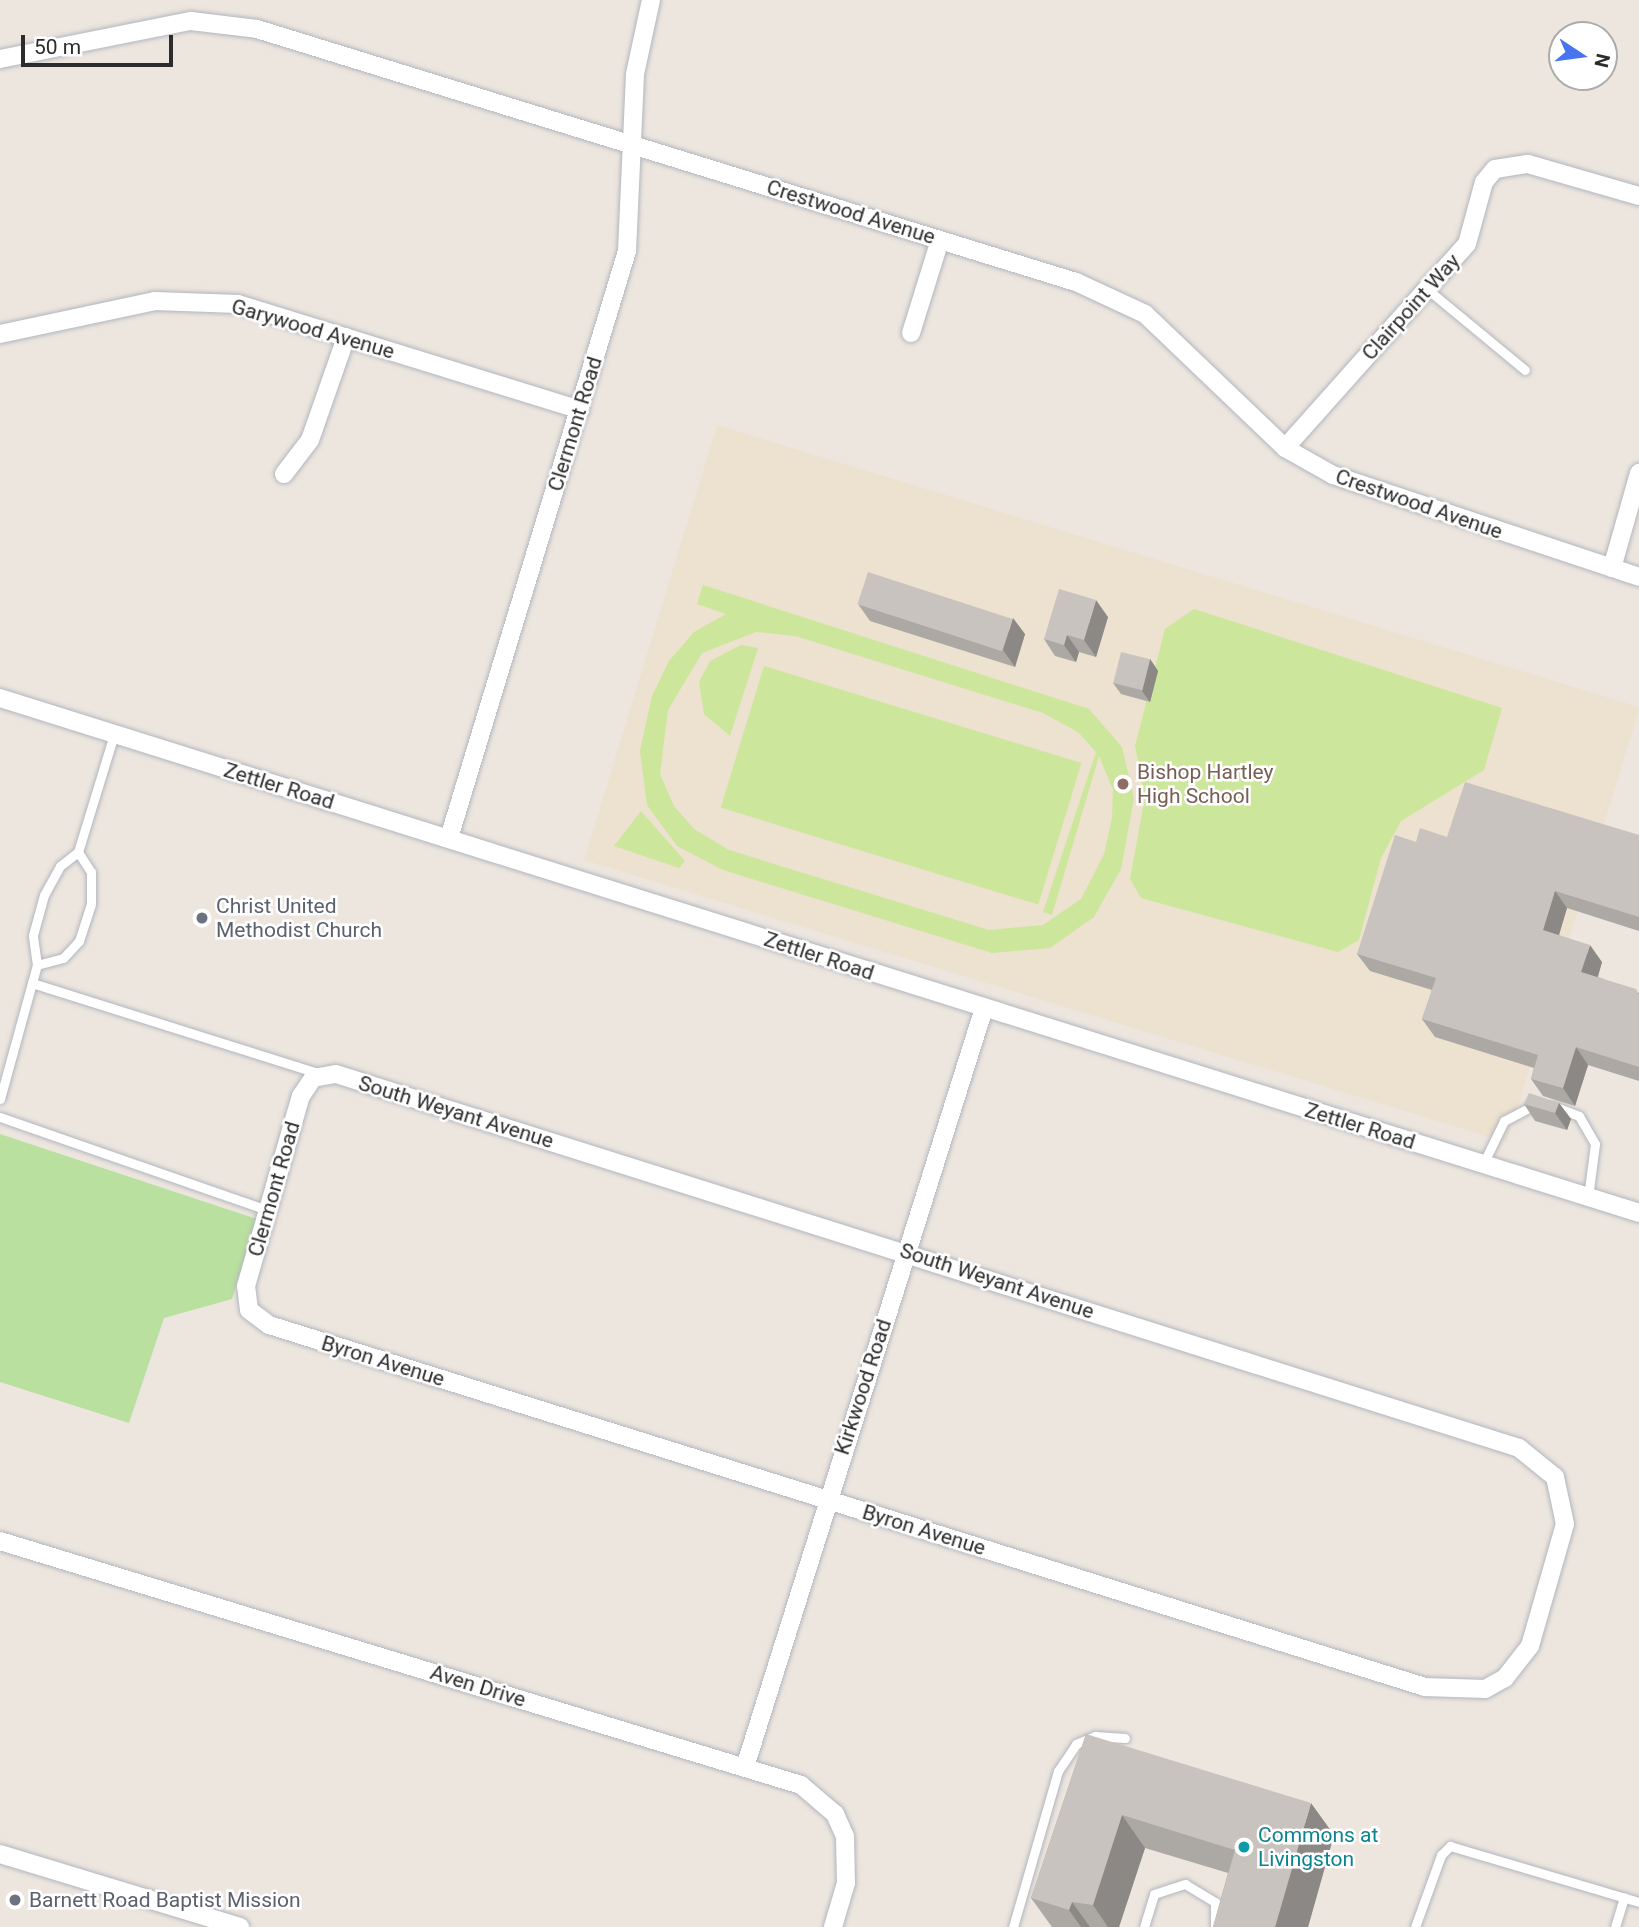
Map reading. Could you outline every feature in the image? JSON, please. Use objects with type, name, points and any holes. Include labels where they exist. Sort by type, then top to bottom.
[{"type":"street","name":"Clermont Road","points":[[449,838],[627,251],[635,74],[651,0]]},
{"type":"street","name":"Crestwood Avenue","points":[[0,59],[162,25],[223,23],[631,144],[1076,282],[1145,314],[1285,448],[1379,494],[1639,576]]},
{"type":"street","name":"Clairpoint Way","points":[[1285,448],[1467,244],[1484,182],[1495,169],[1528,164],[1639,196]]},
{"type":"street","points":[[911,332],[940,240]]},
{"type":"street","name":"Garywood Avenue","points":[[0,334],[155,301],[207,300],[346,337],[580,410]]},
{"type":"street","points":[[284,474],[310,439],[346,337]]},
{"type":"street","points":[[1612,568],[1639,473]]},
{"type":"street","name":"Zettler Road","points":[[0,698],[1639,1213]]},
{"type":"street","name":"Kirkwood Road","points":[[745,1767],[984,1008]]},
{"type":"street","name":"Clermont Road","points":[[249,1310],[246,1286],[301,1096],[320,1074]]},
{"type":"street","name":"South Weyant Avenue","points":[[320,1074],[336,1074],[1519,1447],[1555,1477],[1564,1501],[1564,1536],[1549,1587]]},
{"type":"street","name":"Byron Avenue","points":[[249,1310],[269,1325],[1446,1692],[1485,1689],[1519,1664],[1549,1587]]},
{"type":"street","name":"Aven Drive","points":[[0,1541],[801,1785],[835,1814],[848,1859],[833,1927]]},
{"type":"street","points":[[0,1854],[240,1927]]},
{"type":"lane","points":[[1427,289],[1525,370]]},
{"type":"lane","points":[[0,1099],[37,965],[33,935],[44,895],[60,866],[78,852],[114,734]]},
{"type":"lane","points":[[37,965],[63,958],[79,941],[91,904],[91,872],[78,852]]},
{"type":"lane","points":[[33,983],[320,1074]]},
{"type":"lane","points":[[1483,1164],[1495,1133],[1517,1110],[1540,1103],[1564,1108],[1579,1116],[1595,1143],[1588,1197]]},
{"type":"lane","points":[[0,1117],[267,1210]]},
{"type":"lane","points":[[1013,1927],[1058,1771],[1076,1744],[1095,1736],[1125,1738]]},
{"type":"lane","points":[[1415,1927],[1441,1855],[1450,1846],[1639,1902]]},
{"type":"lane","points":[[1143,1927],[1154,1894],[1162,1886],[1185,1884],[1214,1902],[1215,1927]]},
{"type":"lane","points":[[1615,1927],[1624,1897]]},
{"type":"shaded area","name":"Bishop Hartley High School","points":[[717,425],[1639,707],[1507,1142],[584,860]]},
{"type":"green space","points":[[703,585],[1089,709],[1122,747],[1134,798],[1121,869],[1094,917],[1050,948],[992,953],[723,870],[677,846],[647,805],[640,751],[652,696],[669,661],[694,632],[726,614],[697,604]],"holes":[[[756,632],[795,636],[1043,713],[1078,732],[1096,752],[1043,912],[1052,915],[1099,756],[1113,790],[1112,818],[1104,854],[1081,899],[1043,925],[989,930],[729,850],[694,829],[674,806],[660,774],[668,710],[702,653]]]},
{"type":"green space","points":[[1194,609],[1502,708],[1484,770],[1401,821],[1381,858],[1359,940],[1338,952],[1141,898],[1130,879],[1145,797],[1135,746],[1165,629]]},
{"type":"green space","points":[[741,645],[758,648],[730,736],[704,714],[699,682],[710,661]]},
{"type":"green space","points":[[764,666],[1081,763],[1038,905],[721,808]]},
{"type":"green space","points":[[641,811],[685,861],[679,868],[614,846]]},
{"type":"green space","points":[[0,1134],[257,1219],[232,1299],[164,1318],[129,1423],[0,1382]]},
{"type":"building","points":[[868,572],[1013,619],[1002,651],[857,604]]},
{"type":"building","points":[[1059,589],[1096,600],[1084,640],[1067,635],[1064,645],[1044,639]]},
{"type":"building","points":[[1121,652],[1150,659],[1142,690],[1113,683]]},
{"type":"building","points":[[1465,782],[1639,835],[1639,917],[1555,891],[1543,930],[1590,945],[1581,972],[1636,989],[1639,995],[1639,1067],[1576,1047],[1563,1088],[1531,1079],[1538,1055],[1422,1019],[1436,978],[1357,954],[1395,835],[1416,842],[1420,828],[1447,837]]},
{"type":"building","points":[[1529,1093],[1559,1103],[1555,1113],[1524,1104]]},
{"type":"building","points":[[1086,1734],[1311,1803],[1275,1927],[1213,1927],[1235,1850],[1122,1815],[1093,1905],[1072,1902],[1069,1910],[1031,1898]]},
{"type":"place","name":"Bishop Hartley High School","points":[[1123,784]]},
{"type":"place","name":"Christ United Methodist Church","points":[[202,918]]},
{"type":"place","name":"Commons at Livingston","points":[[1244,1847]]},
{"type":"place","name":"Barnett Road Baptist Mission","points":[[15,1900]]}]
